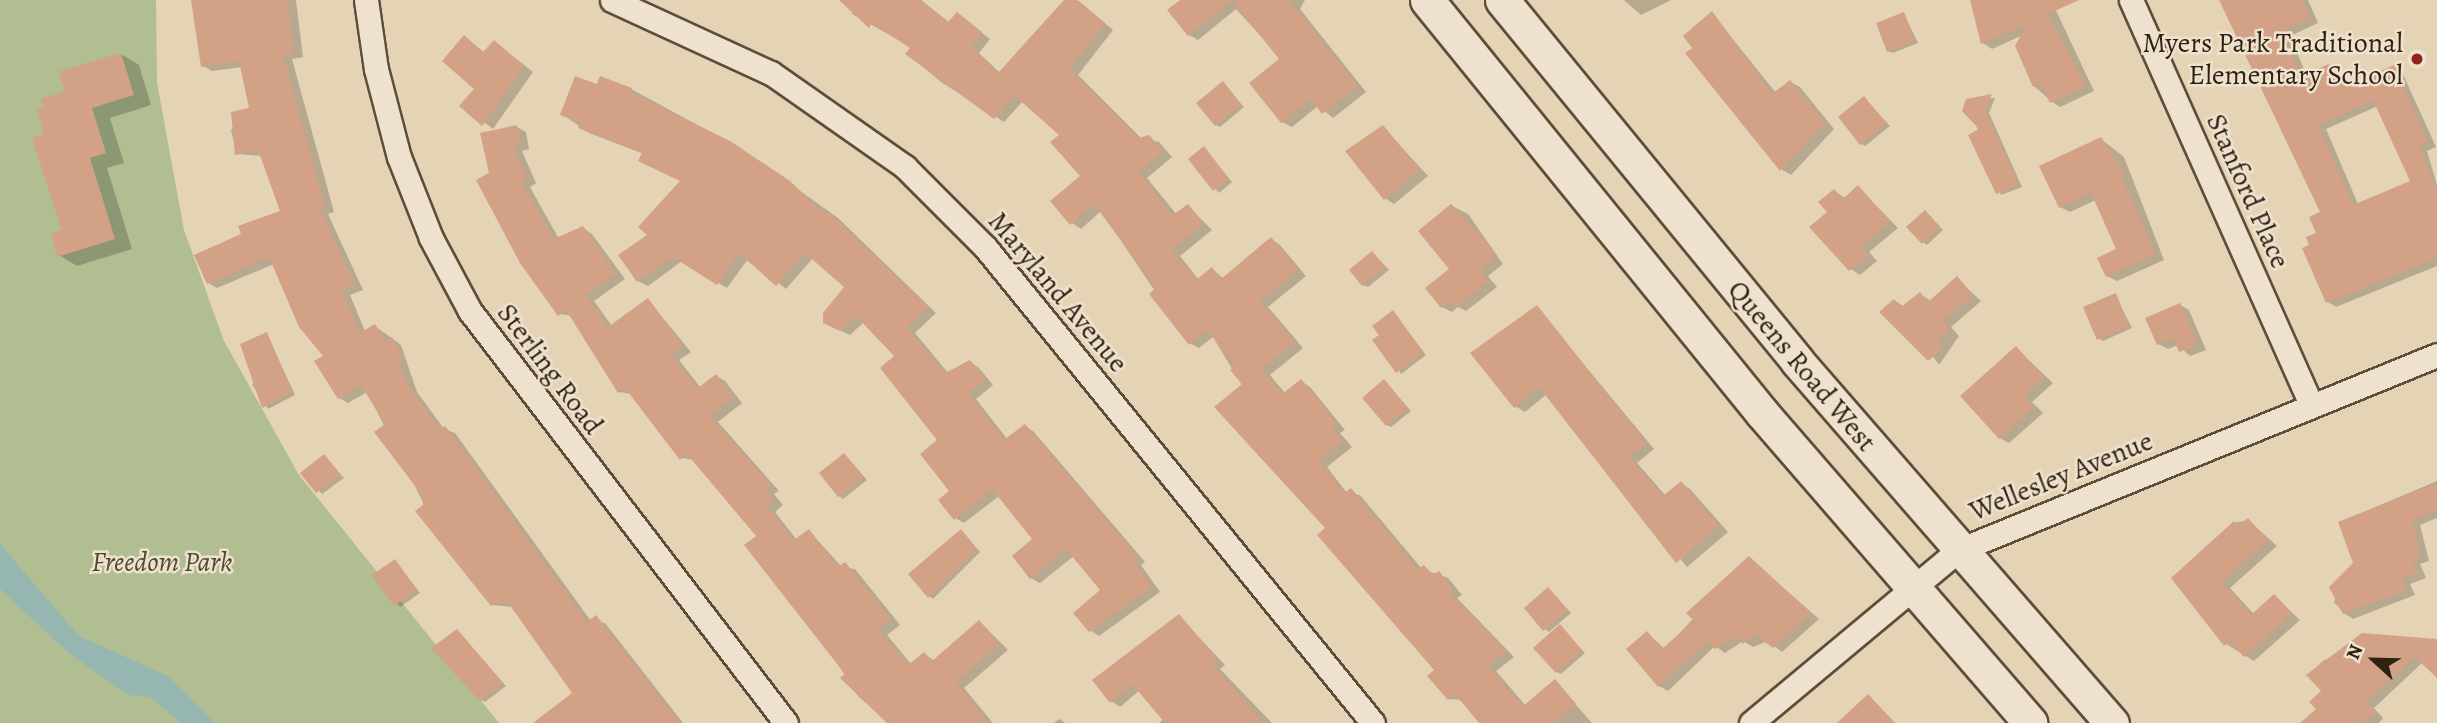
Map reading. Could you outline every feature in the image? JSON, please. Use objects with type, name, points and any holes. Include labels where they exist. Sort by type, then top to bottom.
[{"type":"street","name":"Sterling Road","points":[[366,0],[396,146],[420,214],[465,302],[786,723]]},
{"type":"street","name":"Maryland Avenue","points":[[612,0],[771,73],[905,167],[985,247],[1374,723]]},
{"type":"street","points":[[1427,0],[1762,413],[2031,723]]},
{"type":"street","name":"Queens Road West","points":[[1502,0],[1959,550],[2112,723]]},
{"type":"street","name":"Stanford Place","points":[[2131,0],[2311,405]]},
{"type":"street","name":"Wellesley Avenue","points":[[1751,723],[1911,585],[1959,550],[2437,355]]},
{"type":"green space","name":"Freedom Park","points":[[0,0],[156,0],[157,83],[184,230],[224,341],[299,475],[499,723],[0,723]]},
{"type":"water","points":[[0,544],[79,636],[168,676],[215,723],[181,723],[150,697],[128,695],[70,654],[0,589]]},
{"type":"building","points":[[191,0],[288,0],[294,53],[283,54],[325,207],[320,209],[355,285],[342,290],[360,333],[375,324],[385,341],[392,337],[404,359],[398,363],[408,385],[440,429],[445,426],[459,444],[587,622],[596,615],[680,723],[533,723],[572,693],[507,601],[491,606],[415,511],[423,505],[422,495],[374,432],[385,424],[361,385],[338,399],[314,361],[323,356],[299,327],[269,257],[207,284],[194,255],[241,234],[238,226],[280,211],[258,150],[235,155],[231,112],[249,108],[239,61],[201,67]]},
{"type":"building","points":[[839,0],[921,0],[948,22],[957,12],[982,32],[971,46],[998,73],[1064,0],[1077,0],[1105,23],[1069,69],[1139,138],[1149,135],[1163,151],[1139,172],[1173,215],[1188,204],[1204,224],[1172,250],[1196,280],[1212,267],[1221,279],[1271,237],[1298,270],[1260,301],[1295,342],[1262,369],[1282,394],[1301,379],[1337,424],[1332,428],[1343,441],[1319,461],[1344,493],[1351,488],[1418,569],[1424,565],[1433,575],[1439,571],[1453,589],[1449,592],[1506,651],[1488,666],[1523,706],[1555,679],[1576,704],[1554,723],[1479,723],[1455,694],[1448,700],[1427,676],[1434,670],[1317,535],[1325,528],[1214,407],[1242,384],[1230,370],[1235,366],[1207,330],[1189,345],[1149,294],[1156,288],[1094,204],[1070,225],[1050,201],[1080,176],[1050,142],[1059,135],[1014,95],[994,119],[905,54],[910,48],[872,23],[869,28]]},
{"type":"building","points":[[1180,0],[1232,0],[1188,36],[1167,10]]},
{"type":"building","points":[[1232,0],[1289,0],[1358,86],[1322,114],[1311,99],[1281,123],[1249,83],[1279,59]]},
{"type":"building","points":[[1970,0],[2079,0],[2048,14],[2086,86],[2050,103],[2041,84],[2033,87],[2015,46],[2027,24],[1981,44]]},
{"type":"building","points":[[2219,0],[2302,0],[2310,18],[2282,31],[2301,76],[2329,64],[2343,88],[2394,65],[2428,142],[2419,146],[2437,191],[2437,258],[2326,303],[2302,248],[2309,245],[2306,237],[2316,233],[2309,217],[2320,212]],"holes":[[[2373,100],[2410,181],[2353,205],[2318,125]]]},
{"type":"building","points":[[1712,11],[1772,94],[1790,80],[1825,123],[1780,171],[1685,53],[1692,48],[1683,36]]},
{"type":"building","points":[[1904,12],[1915,41],[1887,52],[1876,23]]},
{"type":"building","points":[[464,35],[483,52],[494,40],[524,66],[482,126],[459,106],[474,89],[442,61]]},
{"type":"building","points":[[121,53],[134,95],[92,108],[106,153],[90,158],[115,239],[57,257],[51,233],[62,230],[32,138],[44,134],[37,109],[44,108],[41,99],[65,91],[58,72]]},
{"type":"building","points":[[575,76],[597,84],[600,76],[632,88],[630,92],[730,141],[790,181],[825,215],[828,211],[928,307],[907,327],[945,373],[970,360],[985,379],[968,393],[1004,440],[1025,424],[1137,556],[1133,560],[1152,587],[1089,632],[1073,613],[1100,590],[1066,549],[1030,579],[1012,556],[1032,539],[992,489],[954,520],[938,500],[949,491],[920,454],[937,440],[880,368],[894,356],[856,316],[840,331],[823,323],[823,313],[844,287],[805,253],[776,286],[739,253],[717,285],[673,257],[637,282],[618,255],[647,235],[638,227],[680,181],[638,161],[642,153],[578,128],[580,122],[560,115]]},
{"type":"building","points":[[1223,81],[1241,104],[1215,126],[1196,103]]},
{"type":"building","points":[[1992,94],[1985,110],[2019,185],[1996,194],[1968,135],[1979,129],[1962,111],[1966,99]]},
{"type":"building","points":[[1864,96],[1886,123],[1860,145],[1838,117]]},
{"type":"building","points":[[517,125],[521,145],[514,146],[527,177],[521,181],[554,239],[583,226],[616,274],[586,295],[608,327],[648,298],[683,346],[671,355],[698,388],[716,374],[734,397],[710,416],[771,485],[766,489],[774,500],[767,506],[794,540],[809,529],[838,567],[845,562],[891,619],[879,629],[908,665],[924,652],[932,661],[979,620],[1000,644],[956,682],[989,723],[887,723],[840,678],[845,674],[744,545],[756,536],[687,454],[680,460],[625,388],[618,393],[566,310],[558,316],[520,263],[476,180],[489,173],[480,133]]},
{"type":"building","points":[[1383,125],[1420,170],[1384,200],[1345,151]]},
{"type":"building","points":[[2101,137],[2127,176],[2122,178],[2156,254],[2106,277],[2097,258],[2116,249],[2091,193],[2059,208],[2039,166]]},
{"type":"building","points":[[1204,146],[1229,179],[1213,191],[1188,159]]},
{"type":"building","points":[[1858,185],[1890,222],[1861,246],[1869,255],[1849,271],[1809,227],[1827,212],[1818,202],[1834,189],[1843,199]]},
{"type":"building","points":[[1451,204],[1492,248],[1494,258],[1480,270],[1489,281],[1456,307],[1450,301],[1441,308],[1425,288],[1449,269],[1418,231]]},
{"type":"building","points":[[1925,210],[1940,227],[1922,244],[1906,227]]},
{"type":"building","points":[[1372,251],[1385,267],[1362,286],[1349,270]]},
{"type":"building","points":[[1957,276],[1973,295],[1943,321],[1951,330],[1937,341],[1944,348],[1928,361],[1879,312],[1894,299],[1901,307],[1920,292],[1928,302]]},
{"type":"building","points":[[2116,293],[2129,326],[2097,340],[2083,307]]},
{"type":"building","points":[[2180,303],[2198,345],[2179,352],[2173,338],[2157,345],[2145,318]]},
{"type":"building","points":[[1537,305],[1646,443],[1629,457],[1663,496],[1681,481],[1719,526],[1676,563],[1539,387],[1514,408],[1470,353]]},
{"type":"building","points":[[1393,310],[1423,352],[1396,373],[1372,340],[1379,335],[1372,326]]},
{"type":"building","points":[[267,332],[292,392],[262,408],[240,344]]},
{"type":"building","points":[[2016,346],[2044,377],[2024,396],[2034,407],[1999,439],[1960,396]]},
{"type":"building","points":[[1384,379],[1408,408],[1386,426],[1362,398]]},
{"type":"building","points":[[844,453],[864,477],[838,497],[819,473]]},
{"type":"building","points":[[324,454],[341,475],[316,493],[300,473]]},
{"type":"building","points":[[2437,483],[2437,510],[2412,520],[2421,556],[2412,559],[2418,573],[2402,579],[2407,590],[2343,614],[2329,587],[2353,563],[2338,522]]},
{"type":"building","points":[[2248,518],[2268,540],[2222,582],[2251,615],[2274,594],[2292,613],[2244,657],[2230,641],[2224,646],[2171,578],[2234,521],[2238,526]]},
{"type":"building","points":[[961,529],[977,549],[928,598],[908,574]]},
{"type":"building","points":[[1749,556],[1811,613],[1773,648],[1754,634],[1743,644],[1736,636],[1715,649],[1708,641],[1658,687],[1626,649],[1647,631],[1662,649],[1694,621],[1686,613]]},
{"type":"building","points":[[395,559],[417,590],[394,606],[372,575]]},
{"type":"building","points":[[1548,587],[1568,610],[1543,631],[1524,608]]},
{"type":"building","points":[[1179,614],[1217,659],[1212,663],[1263,723],[1165,723],[1132,684],[1110,703],[1092,680]]},
{"type":"building","points":[[1560,624],[1582,650],[1556,673],[1533,648]]},
{"type":"building","points":[[457,629],[503,683],[480,701],[431,648]]},
{"type":"building","points":[[2362,633],[2437,639],[2437,678],[2415,657],[2366,702],[2376,712],[2364,723],[2300,723],[2316,709],[2309,702],[2321,691],[2306,675]]},
{"type":"building","points":[[1868,694],[1895,723],[1837,723]]},
{"type":"place","name":"Myers Park Traditional Elementary School","points":[[2417,59]]}]
